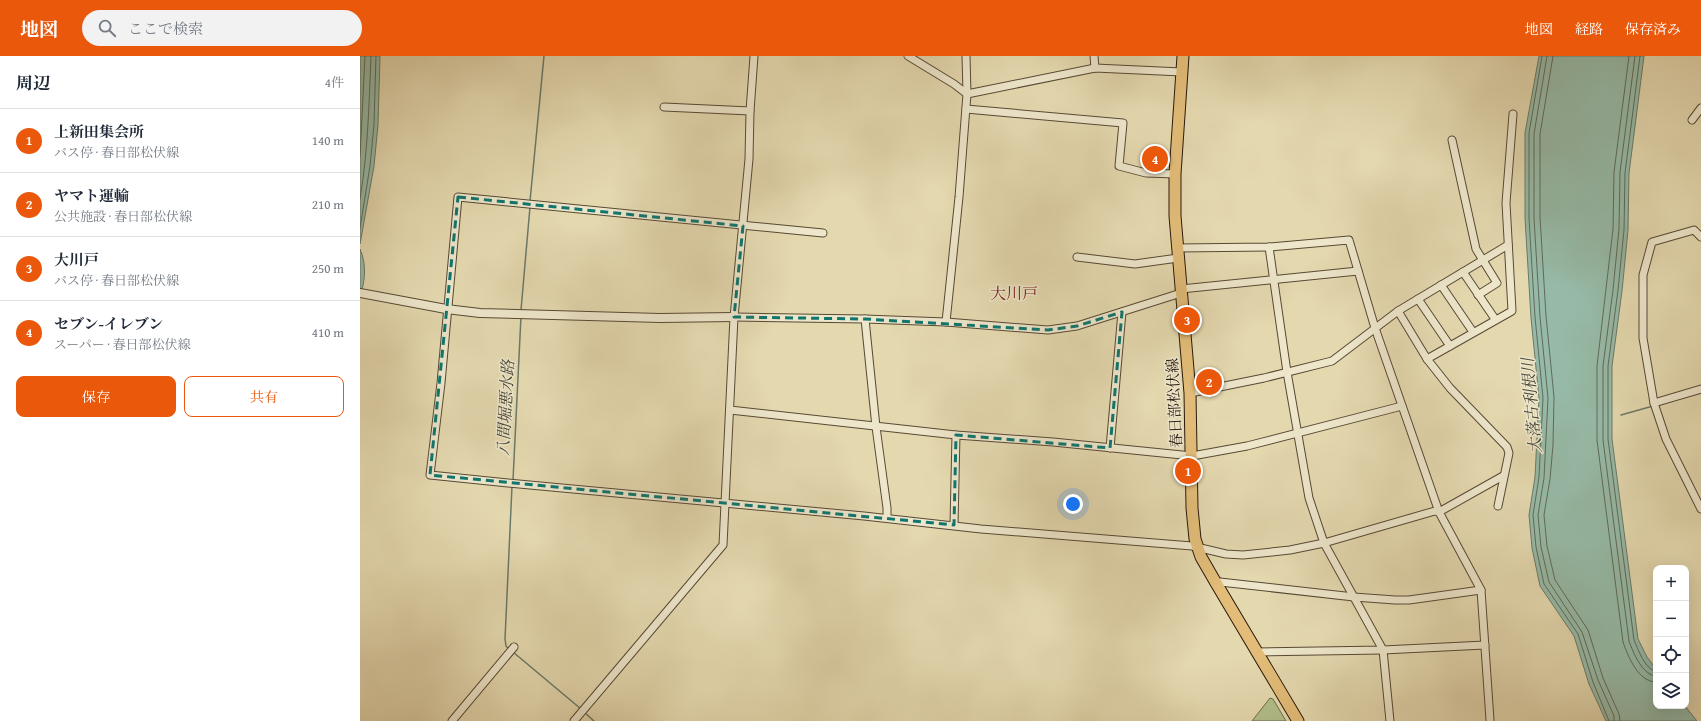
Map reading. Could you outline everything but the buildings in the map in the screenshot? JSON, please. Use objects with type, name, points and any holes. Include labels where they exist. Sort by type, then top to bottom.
[{"type":"main road","name":"春日部松伏線","points":[[1184,56],[1175,174],[1177,253],[1190,393],[1192,508],[1197,548],[1216,583],[1298,721]]},
{"type":"street","points":[[574,721],[723,545],[734,318],[749,158],[750,111],[754,56]]},
{"type":"street","points":[[908,56],[954,84],[967,94],[1095,68],[1182,72]]},
{"type":"street","points":[[946,322],[959,198],[966,109],[966,56]]},
{"type":"street","points":[[1094,56],[1095,68]]},
{"type":"street","points":[[664,107],[750,111]]},
{"type":"street","points":[[1692,120],[1701,108]]},
{"type":"street","points":[[966,109],[1123,123],[1119,166],[1146,173],[1175,174]]},
{"type":"street","points":[[1427,359],[1495,319],[1512,311],[1506,203],[1513,114]]},
{"type":"street","points":[[1452,140],[1476,249],[1497,283],[1478,295]]},
{"type":"street","points":[[823,233],[458,197],[446,309],[441,383],[430,475],[508,484],[887,518],[981,529],[1172,544],[1244,555],[1290,550],[1324,543],[1435,511],[1439,512],[1503,476]]},
{"type":"street","points":[[1701,237],[1694,230],[1652,242],[1643,275],[1643,338],[1654,403],[1666,439],[1701,509]]},
{"type":"street","points":[[1077,257],[1135,264],[1177,253],[1269,248],[1349,240],[1375,328],[1439,512],[1481,590],[1490,720]]},
{"type":"street","points":[[1190,393],[1264,378],[1332,361],[1398,311],[1508,245]]},
{"type":"street","points":[[1269,248],[1287,372],[1309,498],[1324,543],[1383,650],[1390,721]]},
{"type":"street","points":[[360,293],[446,309],[480,313],[660,318],[865,318],[946,322],[1048,330],[1077,326],[1181,291],[1358,271]]},
{"type":"street","points":[[1463,272],[1495,319]]},
{"type":"street","points":[[1441,285],[1473,332]]},
{"type":"street","points":[[1418,299],[1450,346]]},
{"type":"street","points":[[1398,311],[1427,359],[1450,388],[1507,447],[1509,453],[1503,476],[1498,506]]},
{"type":"street","points":[[1110,448],[1122,312]]},
{"type":"street","points":[[865,318],[887,518]]},
{"type":"street","points":[[1654,403],[1701,389]]},
{"type":"street","points":[[730,410],[956,435],[1192,456],[1233,449],[1298,434],[1402,406]]},
{"type":"street","points":[[954,525],[956,435]]},
{"type":"street","points":[[1216,583],[1220,582],[1354,597],[1409,600],[1481,590]]},
{"type":"street","points":[[1257,652],[1383,650],[1485,645]]},
{"type":"street","points":[[452,721],[514,647]]},
{"type":"highlighted area","points":[[458,197],[743,226],[734,317],[865,319],[1048,330],[1077,326],[1122,312],[1110,448],[956,435],[954,525],[430,475]]},
{"type":"shaded area","points":[[1270,698],[1273,699],[1286,721],[1252,721]]},
{"type":"water","points":[[360,56],[380,56],[378,125],[374,166],[360,244]]},
{"type":"water","points":[[1539,56],[1644,56],[1629,173],[1628,230],[1612,366],[1612,439],[1638,639],[1653,665],[1653,709],[1687,709],[1697,721],[1606,721],[1589,684],[1574,636],[1540,586],[1532,548],[1529,515],[1535,477],[1539,398],[1531,318],[1525,218],[1525,133]]},
{"type":"water","points":[[360,249],[364,261],[364,273],[360,297]]},
{"type":"waterway","name":"八間堀悪水路","points":[[530,201],[544,56]]},
{"type":"waterway","name":"八間堀悪水路","points":[[521,310],[530,207]]},
{"type":"waterway","name":"八間堀悪水路","points":[[513,480],[521,316]]},
{"type":"waterway","points":[[1679,399],[1701,393]]},
{"type":"waterway","points":[[1621,415],[1653,406]]},
{"type":"waterway","name":"八間堀悪水路","points":[[509,649],[506,646],[505,639],[512,486]]},
{"type":"waterway","name":"八間堀悪水路","points":[[513,652],[581,709]]},
{"type":"waterway","name":"八間堀悪水路","points":[[584,712],[594,721]]},
{"type":"place","name":"セブン-イレブン","points":[[1155,159]]},
{"type":"place","name":"大川戸","points":[[1187,320]]},
{"type":"place","name":"ヤマト運輸","points":[[1209,382]]},
{"type":"place","name":"上新田集会所","points":[[1188,471]]},
{"type":"district","name":"大川戸","points":[[1014,293]]},
{"type":"water label","name":"大落古利根川","points":[[1531,406]]}]
